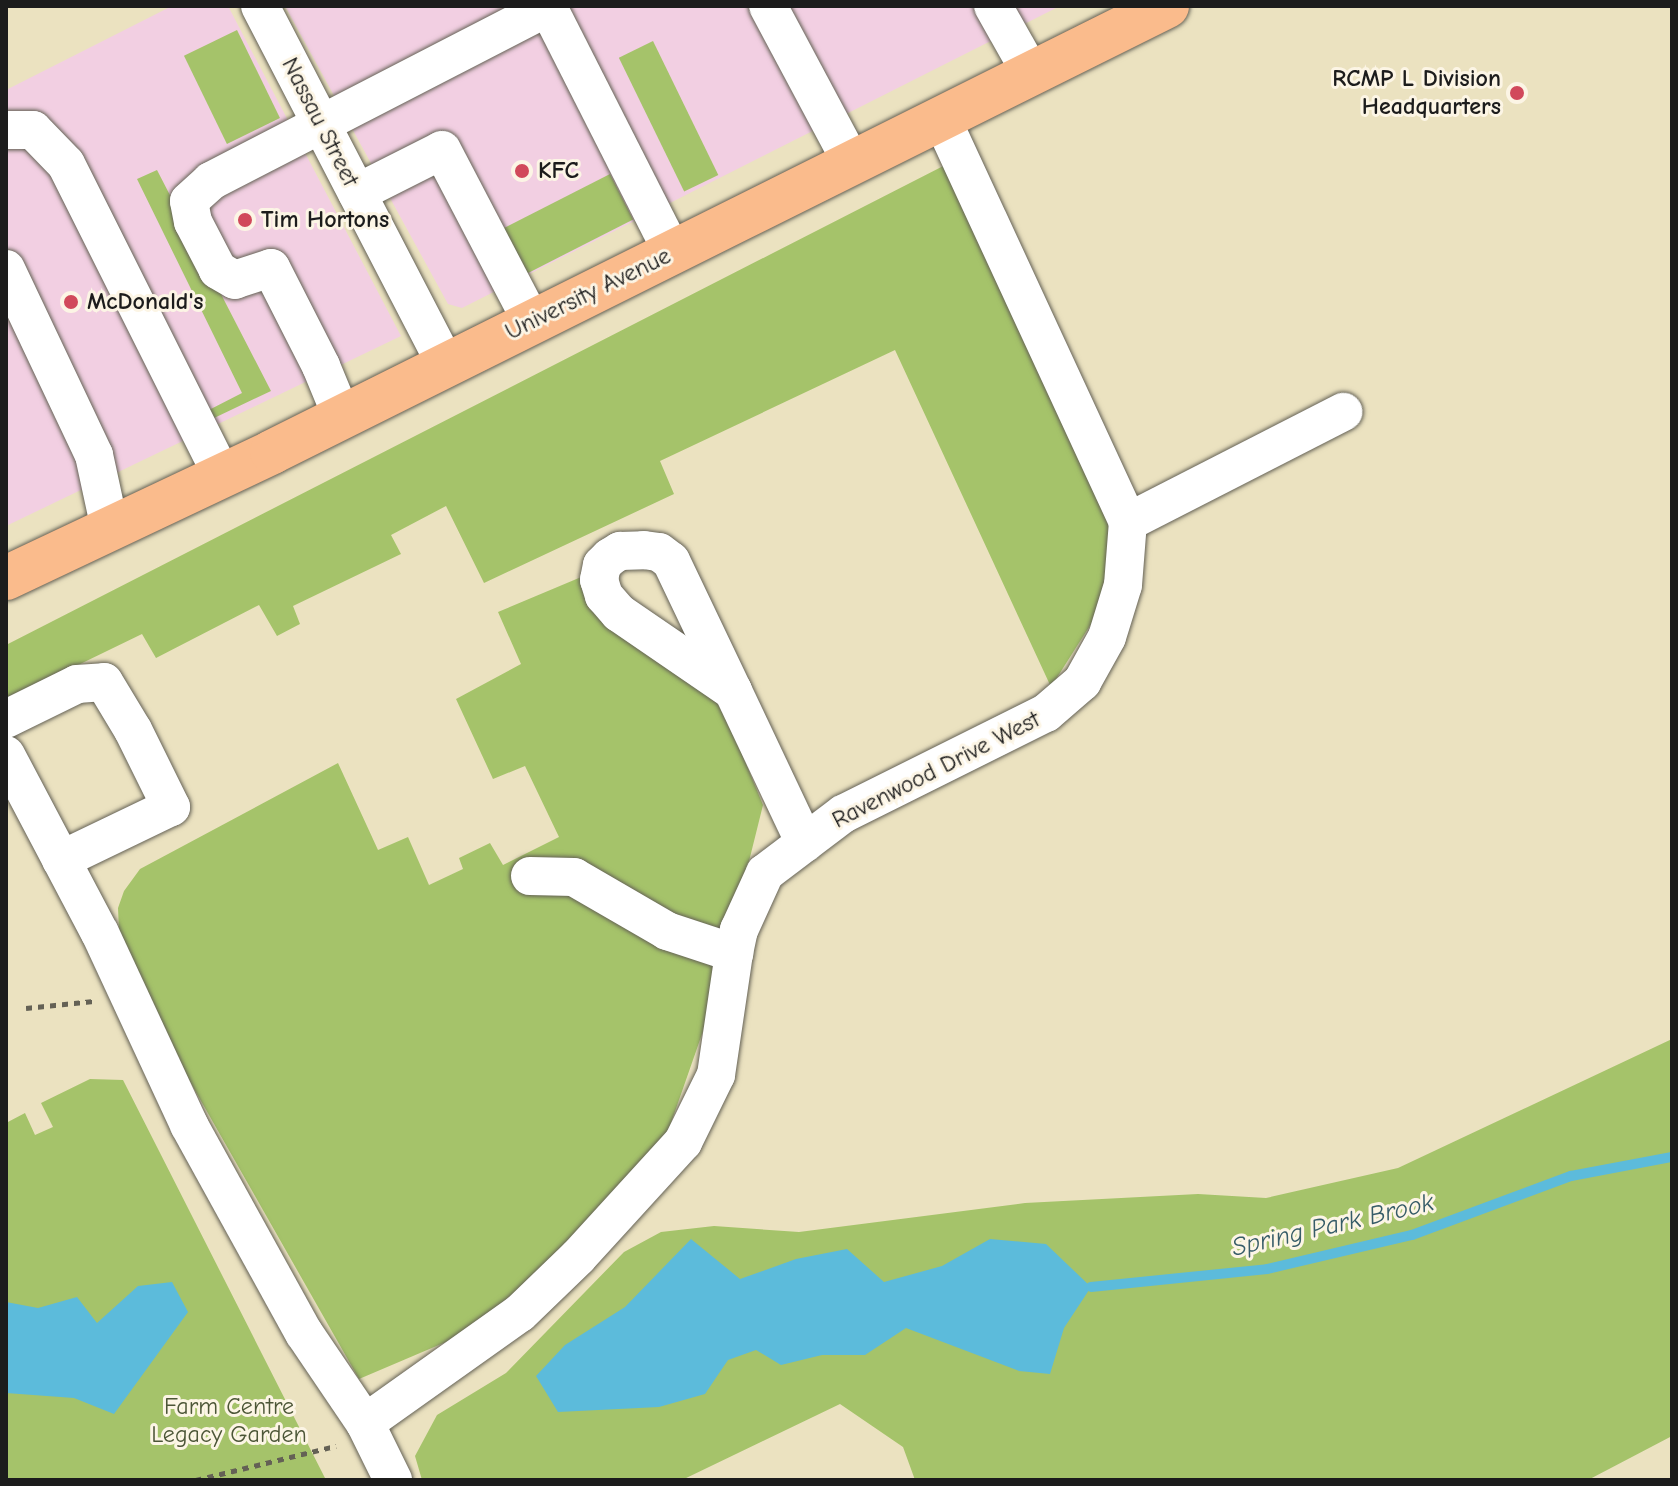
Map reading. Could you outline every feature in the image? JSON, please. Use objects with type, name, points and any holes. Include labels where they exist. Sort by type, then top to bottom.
[{"type":"main road","name":"University Avenue","points":[[6,578],[342,417],[531,320],[853,165],[1167,6]]},
{"type":"street","name":"Nassau Street","points":[[260,6],[446,365]]},
{"type":"street","points":[[342,417],[321,366],[271,268],[235,280],[218,270],[193,222],[189,201],[211,181],[549,6],[673,253]]},
{"type":"street","points":[[768,6],[853,165]]},
{"type":"street","points":[[993,6],[1032,75]]},
{"type":"street","name":"Ravenwood Drive West","points":[[369,1431],[520,1313],[578,1257],[683,1142],[716,1075],[739,930],[765,873],[843,814],[1046,713],[1082,682],[1107,637],[1123,585],[1128,522],[942,120]]},
{"type":"street","points":[[6,130],[33,130],[66,164],[222,476]]},
{"type":"street","points":[[357,193],[442,150],[531,320]]},
{"type":"street","points":[[6,159],[20,152],[45,154],[66,164]]},
{"type":"street","points":[[6,269],[94,455],[110,529]]},
{"type":"street","points":[[1128,522],[1343,412]]},
{"type":"street","points":[[6,719],[77,684],[104,682],[133,730],[171,807],[61,860]]},
{"type":"street","points":[[733,691],[805,843]]},
{"type":"street","points":[[6,755],[61,860],[204,1153],[304,1333],[369,1431],[393,1480]]},
{"type":"street","points":[[530,876],[574,877],[667,931],[734,953]]},
{"type":"path","points":[[26,1008],[70,1001],[131,1001]]},
{"type":"path","points":[[196,1480],[369,1431]]},
{"type":"shaded area","points":[[172,6],[228,6],[401,336],[6,526],[6,90]]},
{"type":"shaded area","points":[[285,6],[1060,6],[462,308],[448,304]]},
{"type":"green space","points":[[237,30],[280,118],[227,144],[184,56]]},
{"type":"green space","points":[[653,41],[718,175],[684,192],[619,58]]},
{"type":"green space","points":[[955,160],[1078,442],[1109,527],[1109,573],[1098,613],[1051,687],[895,350],[660,461],[674,494],[484,583],[446,506],[391,535],[401,554],[293,606],[300,624],[277,636],[259,605],[156,658],[142,634],[6,700],[6,645]]},
{"type":"green space","points":[[157,170],[271,391],[212,419],[205,412],[242,393],[137,179]]},
{"type":"green space","points":[[610,174],[633,219],[526,274],[503,228]]},
{"type":"green space","points":[[586,575],[724,710],[763,805],[716,994],[665,1140],[565,1252],[460,1336],[359,1379],[176,1057],[119,931],[118,908],[124,891],[140,869],[338,763],[378,850],[408,837],[429,885],[463,869],[459,858],[490,843],[503,865],[559,837],[525,766],[493,779],[456,699],[521,664],[498,612]]},
{"type":"green space","points":[[1672,1039],[1672,1436],[1588,1480],[915,1480],[903,1447],[840,1404],[682,1480],[422,1480],[415,1456],[437,1415],[506,1373],[624,1252],[661,1232],[714,1226],[799,1232],[1025,1203],[1198,1194],[1266,1198],[1398,1168]]},
{"type":"green space","name":"Farm Centre Legacy Garden","points":[[90,1079],[123,1080],[326,1480],[6,1480],[6,1123],[25,1113],[35,1135],[53,1127],[41,1103]]},
{"type":"water","points":[[691,1239],[740,1279],[796,1259],[847,1249],[884,1282],[942,1266],[990,1239],[1046,1244],[1091,1287],[1064,1328],[1050,1374],[1019,1371],[906,1328],[865,1355],[822,1355],[781,1365],[756,1350],[728,1360],[705,1394],[659,1407],[558,1412],[536,1376],[565,1345],[625,1307]]},
{"type":"water","points":[[172,1282],[188,1312],[114,1414],[74,1398],[6,1393],[6,1302],[38,1308],[77,1297],[97,1323],[138,1286]]},
{"type":"waterway","name":"Spring Park Brook","points":[[1091,1287],[1267,1269],[1412,1235],[1571,1176],[1672,1157]]},
{"type":"place","name":"RCMP L Division Headquarters","points":[[1517,93]]},
{"type":"place","name":"KFC","points":[[522,171]]},
{"type":"place","name":"Tim Hortons","points":[[245,220]]},
{"type":"place","name":"McDonald's","points":[[71,302]]}]
